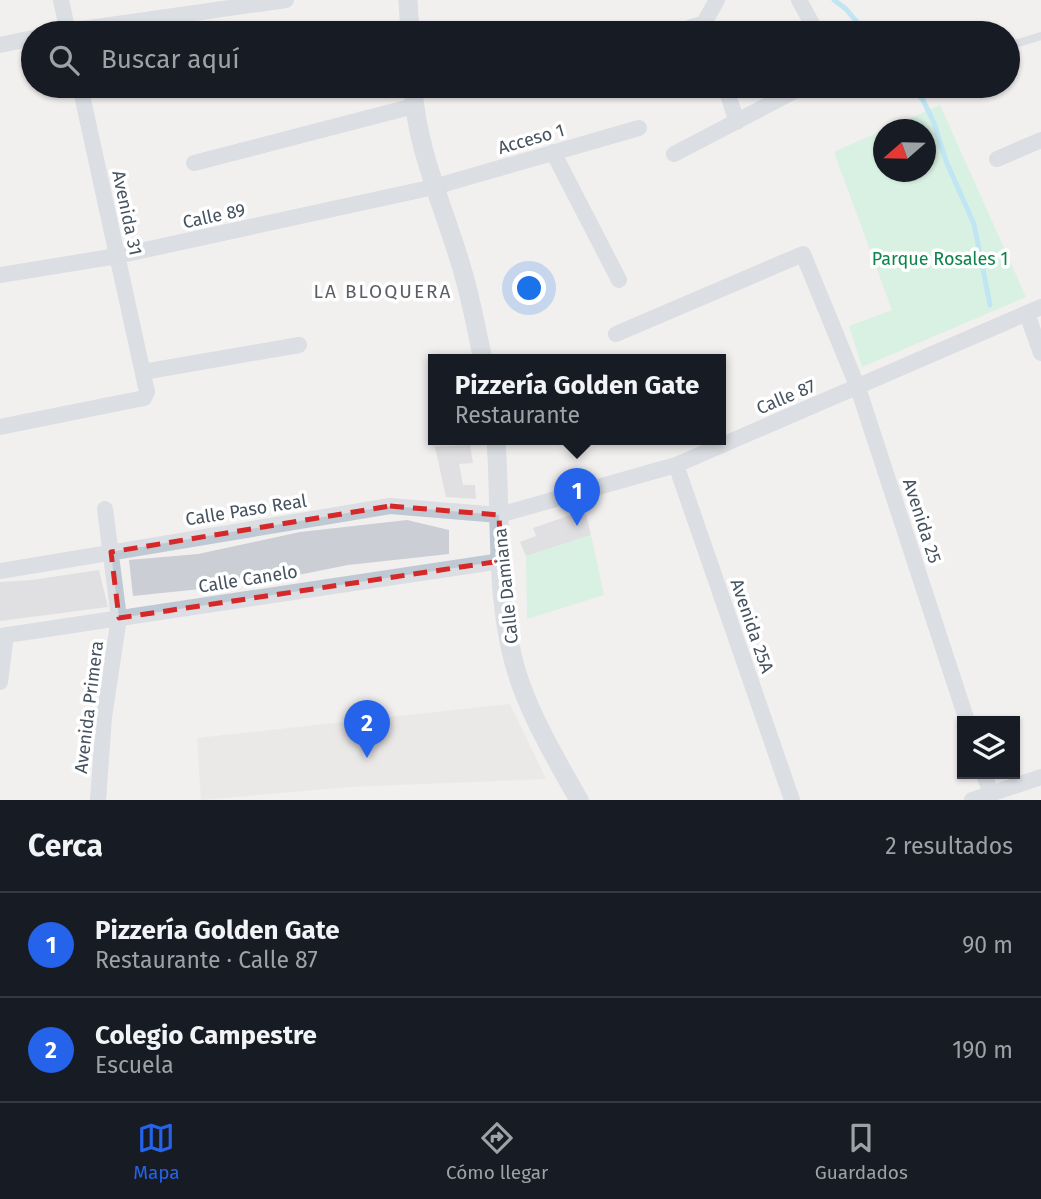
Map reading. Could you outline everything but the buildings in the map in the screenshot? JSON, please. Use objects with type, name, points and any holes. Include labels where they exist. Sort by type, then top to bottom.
[{"type":"street","points":[[61,0],[62,21]]},
{"type":"street","points":[[140,21],[286,0]]},
{"type":"street","points":[[408,0],[409,21]]},
{"type":"street","points":[[709,21],[718,0]]},
{"type":"street","points":[[799,0],[810,21]]},
{"type":"street","points":[[0,45],[21,41]]},
{"type":"street","name":"Avenida 31","points":[[0,427],[144,398],[147,393],[83,98]]},
{"type":"street","points":[[413,98],[434,187],[464,275],[482,354]]},
{"type":"street","points":[[729,98],[737,122]]},
{"type":"street","points":[[674,154],[782,98]]},
{"type":"street","points":[[194,163],[414,106]]},
{"type":"street","name":"Acceso 1","points":[[434,187],[639,128]]},
{"type":"street","points":[[997,159],[1041,140]]},
{"type":"street","points":[[553,152],[619,280]]},
{"type":"street","name":"Calle 89","points":[[0,275],[117,256],[434,187]]},
{"type":"street","name":"Avenida 25","points":[[616,334],[803,254],[858,388],[965,716]]},
{"type":"street","points":[[1034,311],[1041,353]]},
{"type":"street","name":"Calle 87","points":[[726,444],[1034,311]]},
{"type":"street","points":[[143,372],[299,345]]},
{"type":"street","name":"Calle Damiana","points":[[496,445],[505,617],[520,683],[552,753],[579,800]]},
{"type":"street","name":"Calle 87","points":[[499,514],[676,465],[723,445]]},
{"type":"street","name":"Avenida 25A","points":[[676,465],[792,800]]},
{"type":"street","name":"Calle Paso Real","points":[[0,571],[390,506],[499,514]]},
{"type":"street","name":"Avenida Primera","points":[[97,800],[104,717],[120,618],[105,509]]},
{"type":"street","name":"Calle Canelo","points":[[3,635],[501,561]]},
{"type":"street","points":[[0,682],[3,635]]},
{"type":"street","points":[[972,800],[1041,777]]},
{"type":"street","points":[[986,779],[991,794]]},
{"type":"lane","points":[[1020,42],[1041,36]]},
{"type":"highlighted area","points":[[390,506],[499,515],[501,561],[119,618],[111,552]]},
{"type":"shaded area","points":[[510,704],[546,779],[348,787],[201,800],[197,738]]},
{"type":"green space","name":"Parque Rosales 1","points":[[940,105],[1026,297],[862,367],[849,326],[892,310],[834,152],[873,134],[873,182],[936,182],[936,119],[908,119]]},
{"type":"green space","points":[[591,535],[604,595],[527,619],[526,556]]},
{"type":"waterway","points":[[834,0],[856,21]]},
{"type":"waterway","points":[[921,98],[974,224],[990,305]]},
{"type":"place","name":"Pizzería Golden Gate","points":[[577,526]]},
{"type":"place","name":"Colegio Campestre","points":[[367,758]]},
{"type":"district","name":"LA BLOQUERA","points":[[383,291]]}]
